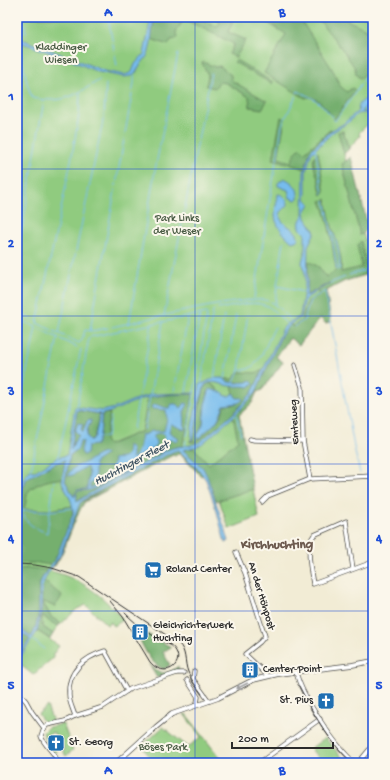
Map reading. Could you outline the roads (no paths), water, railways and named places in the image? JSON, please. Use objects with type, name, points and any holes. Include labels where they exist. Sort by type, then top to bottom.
[{"type":"main road","points":[[116,763],[176,712],[209,701],[253,680],[268,676],[373,661]]},
{"type":"street","points":[[370,268],[373,287]]},
{"type":"street","name":"Emteweg","points":[[295,365],[302,387],[303,441],[310,479]]},
{"type":"street","points":[[250,439],[303,441]]},
{"type":"street","points":[[262,502],[268,496],[310,479],[373,476]]},
{"type":"street","points":[[353,569],[346,521],[314,535],[310,539],[309,552],[313,584],[373,562]]},
{"type":"street","name":"An der Höhpost","points":[[236,552],[245,572],[265,636],[245,654],[268,676]]},
{"type":"street","points":[[75,716],[69,696],[71,678],[77,667],[97,653],[105,650],[127,691]]},
{"type":"street","points":[[194,671],[193,679],[209,701]]},
{"type":"street","points":[[296,672],[306,696],[341,749],[356,763],[373,745]]},
{"type":"street","points":[[58,763],[57,759],[47,748],[42,739],[42,733],[47,725],[65,721],[75,716],[103,707],[127,691],[178,673],[184,673]]},
{"type":"street","points":[[187,680],[198,697],[195,705]]},
{"type":"street","points":[[17,693],[18,692],[23,697],[44,728]]},
{"type":"street","points":[[259,763],[320,719]]},
{"type":"water","points":[[151,17],[154,17],[149,52],[136,73],[132,76],[124,77],[98,72],[68,59],[17,41],[17,38],[19,38],[105,71],[125,75],[132,72],[135,64],[144,54]]},
{"type":"water","points":[[364,100],[373,101],[373,108],[366,106],[362,111],[372,114],[373,117],[365,113],[357,114],[349,122],[333,132],[311,154],[306,172],[305,199],[310,204],[305,212],[306,218],[315,232],[308,246],[306,296],[330,283],[305,299],[301,317],[289,325],[281,336],[255,394],[233,417],[203,443],[183,450],[203,468],[229,541],[225,543],[217,512],[206,480],[199,470],[178,450],[86,498],[80,503],[60,556],[48,573],[42,586],[41,611],[37,632],[17,662],[17,659],[30,639],[17,629],[17,627],[31,637],[34,632],[39,612],[39,584],[56,558],[73,514],[71,501],[62,482],[65,460],[29,477],[26,480],[21,494],[17,496],[20,492],[23,479],[30,470],[35,471],[57,458],[67,455],[75,407],[102,411],[115,408],[153,394],[195,393],[151,397],[102,414],[100,434],[96,445],[88,446],[87,454],[83,455],[81,451],[83,441],[80,441],[78,449],[70,455],[65,481],[74,497],[76,492],[77,502],[99,488],[170,449],[200,442],[234,413],[252,393],[283,328],[300,316],[305,283],[305,273],[302,262],[305,251],[305,234],[301,230],[300,220],[303,216],[304,172],[310,151],[332,130],[343,124],[358,111],[359,104]],"holes":[[[77,410],[100,414],[95,436],[92,440],[90,440],[87,436],[91,420],[87,421],[83,432],[81,429],[83,424],[78,423],[75,431],[79,435],[71,450]]]},
{"type":"water","points":[[284,178],[292,183],[296,188],[298,198],[296,200],[290,198],[288,190],[278,186],[278,183]]},
{"type":"water","points":[[278,194],[283,196],[288,203],[288,205],[281,212],[281,220],[298,235],[298,240],[292,242],[283,233],[276,221],[275,208]]},
{"type":"water","points":[[214,378],[223,378],[228,382],[237,383],[247,382],[250,380],[254,384],[249,387],[230,386],[214,382],[205,385],[199,404],[193,439],[191,441],[192,426],[200,384]]},
{"type":"water","points":[[210,389],[224,393],[225,396],[229,396],[234,393],[237,398],[242,398],[243,400],[238,403],[224,405],[216,422],[199,439],[197,436],[203,424],[205,404]]},
{"type":"water","name":"Huchtinger Fleet","points":[[185,403],[188,404],[184,412],[185,430],[171,424],[169,432],[179,439],[176,441],[172,439],[169,440],[167,448],[158,453],[164,447],[163,444],[165,436],[162,433],[155,434],[153,438],[156,442],[155,447],[138,457],[134,462],[134,468],[91,490],[76,491],[87,489],[89,474],[87,467],[73,475],[68,476],[71,470],[103,453],[107,454],[95,462],[95,480],[90,484],[90,488],[130,468],[131,466],[129,465],[120,469],[120,472],[113,469],[113,459],[125,457],[127,454],[128,445],[132,450],[132,458],[135,457],[139,449],[142,434],[144,435],[152,431],[164,431],[167,419],[166,410],[153,409],[151,407],[156,405],[169,408],[172,404],[176,404],[181,408]]},
{"type":"waterway","points":[[23,17],[26,33]]},
{"type":"waterway","points":[[108,17],[117,66]]},
{"type":"waterway","points":[[21,53],[27,83],[32,98],[43,100],[61,99],[76,94],[101,79]]},
{"type":"waterway","points":[[129,324],[155,170],[178,54]]},
{"type":"waterway","points":[[363,81],[373,66]]},
{"type":"waterway","points":[[164,316],[211,73]]},
{"type":"waterway","points":[[90,331],[134,83],[134,75]]},
{"type":"waterway","points":[[297,93],[298,91],[314,99],[324,107],[335,121],[362,83]]},
{"type":"waterway","points":[[59,333],[104,116],[106,84]]},
{"type":"waterway","points":[[37,323],[71,161],[79,115],[80,93]]},
{"type":"waterway","points":[[277,160],[282,125],[296,96]]},
{"type":"waterway","points":[[17,259],[44,100]]},
{"type":"waterway","points":[[315,147],[323,194]]},
{"type":"waterway","points":[[254,298],[276,162]]},
{"type":"waterway","points":[[325,200],[337,270]]},
{"type":"waterway","points":[[332,231],[338,250],[339,270]]},
{"type":"waterway","points":[[284,241],[277,286],[304,292]]},
{"type":"waterway","points":[[349,275],[366,270]]},
{"type":"waterway","points":[[330,283],[345,277]]},
{"type":"waterway","points":[[275,304],[277,287]]},
{"type":"waterway","points":[[294,327],[304,320],[310,300],[325,291],[360,473]]},
{"type":"waterway","points":[[112,327],[219,304],[241,301],[268,301]]},
{"type":"waterway","points":[[271,302],[291,321]]},
{"type":"waterway","points":[[218,309],[254,303],[269,307],[277,314]]},
{"type":"waterway","points":[[201,384],[214,310]]},
{"type":"waterway","points":[[17,312],[34,321]]},
{"type":"waterway","points":[[77,406],[89,337],[206,313],[207,315],[187,436]]},
{"type":"waterway","points":[[186,392],[200,314]]},
{"type":"waterway","points":[[234,383],[239,370],[248,314]]},
{"type":"waterway","points":[[225,379],[236,315]]},
{"type":"waterway","points":[[214,379],[224,316]]},
{"type":"waterway","points":[[279,316],[290,327]]},
{"type":"waterway","points":[[174,392],[188,317]]},
{"type":"waterway","points":[[17,318],[77,347]]},
{"type":"waterway","points":[[144,430],[163,322]]},
{"type":"waterway","points":[[37,323],[79,343],[82,340],[85,330],[91,331],[108,328]]},
{"type":"waterway","points":[[133,429],[152,323]]},
{"type":"waterway","points":[[17,419],[36,327]]},
{"type":"waterway","points":[[239,370],[246,370],[257,362],[262,355],[275,327]]},
{"type":"waterway","points":[[31,470],[58,337]]},
{"type":"waterway","points":[[58,458],[81,349]]},
{"type":"waterway","points":[[236,415],[241,435]]},
{"type":"waterway","points":[[100,437],[107,437],[111,417]]},
{"type":"waterway","points":[[185,447],[186,440]]},
{"type":"waterway","points":[[54,481],[47,533],[34,527],[25,519],[23,510],[49,511],[72,508]]},
{"type":"waterway","points":[[32,639],[44,649]]},
{"type":"tram line","points":[[17,564],[52,568],[79,577],[178,643],[183,650],[189,675],[202,694]]},
{"type":"tram line","points":[[110,601],[123,617],[150,662],[157,668],[163,670],[174,666],[178,656],[175,649],[168,643]]},
{"type":"tram line","points":[[125,613],[146,631],[170,645]]},
{"type":"tram line","points":[[299,686],[329,737],[353,763]]},
{"type":"place","name":"Roland Center","points":[[153,570]]},
{"type":"place","name":"Gleichrichterwerk Huchting","points":[[140,632]]},
{"type":"place","name":"Center-Point","points":[[250,670]]},
{"type":"place","name":"St. Pius","points":[[326,701]]},
{"type":"place","name":"St. Georg","points":[[56,743]]},
{"type":"district","name":"Kirchhuchting","points":[[277,545]]},
{"type":"park label","name":"Kladdinger Wiesen","points":[[61,54]]},
{"type":"park label","name":"Park Links der Weser","points":[[177,225]]},
{"type":"park label","name":"Böses Park","points":[[163,748]]}]
